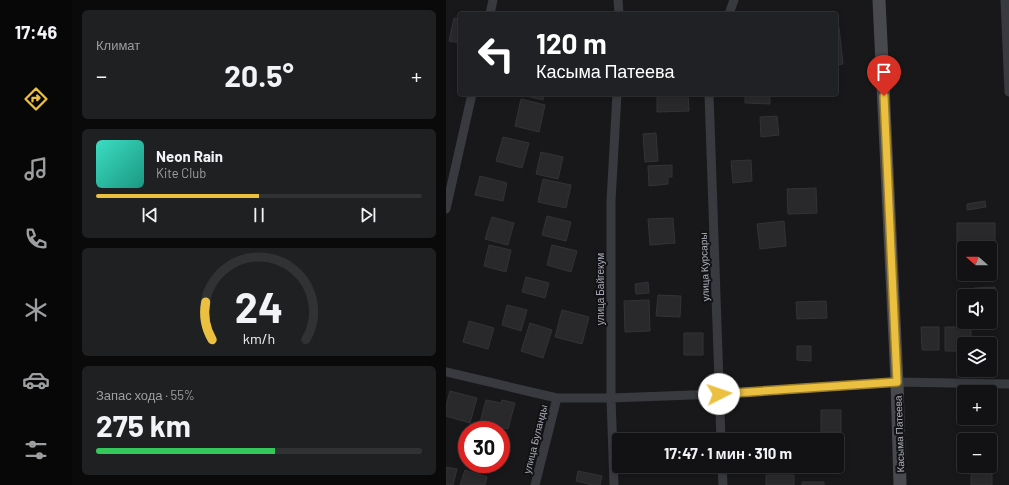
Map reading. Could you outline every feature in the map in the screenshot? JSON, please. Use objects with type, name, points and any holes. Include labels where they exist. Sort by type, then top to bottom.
[{"type":"main road","name":"Касыма Патеева","points":[[879,0],[897,382],[900,485]]},
{"type":"street","points":[[490,12],[493,0]]},
{"type":"street","points":[[618,0],[619,12]]},
{"type":"street","points":[[730,12],[734,0]]},
{"type":"street","points":[[1005,0],[1009,92]]},
{"type":"street","points":[[446,209],[472,96]]},
{"type":"street","name":"улица Байгекум","points":[[614,485],[611,398],[611,201],[617,96]]},
{"type":"street","name":"улица Курсары","points":[[709,96],[721,433]]},
{"type":"street","points":[[446,372],[556,398],[611,398],[719,394],[897,382],[1009,384]]},
{"type":"street","name":"улица Буланды","points":[[535,485],[556,398]]},
{"type":"street","points":[[722,473],[723,485]]},
{"type":"building","points":[[454,18],[458,19],[458,43],[449,41]]},
{"type":"building","points":[[838,27],[843,64],[838,65]]},
{"type":"building","points":[[526,96],[544,96],[543,100]]},
{"type":"building","points":[[657,96],[688,96],[689,111],[657,112]]},
{"type":"building","points":[[745,96],[770,96],[770,104],[745,103]]},
{"type":"building","points":[[521,99],[545,105],[539,132],[515,126]]},
{"type":"building","points":[[777,116],[779,135],[761,137],[760,117]]},
{"type":"building","points":[[656,133],[658,161],[645,162],[643,134]]},
{"type":"building","points":[[503,137],[529,143],[522,168],[496,161]]},
{"type":"building","points":[[541,152],[563,157],[558,179],[536,174]]},
{"type":"building","points":[[751,160],[752,181],[733,183],[731,161]]},
{"type":"building","points":[[672,165],[672,177],[668,177],[668,184],[649,186],[648,166]]},
{"type":"building","points":[[480,176],[507,183],[503,201],[475,195]]},
{"type":"building","points":[[543,179],[571,185],[566,208],[538,202]]},
{"type":"building","points":[[816,188],[817,213],[788,214],[787,189]]},
{"type":"building","points":[[985,201],[986,207],[967,210],[967,204]]},
{"type":"building","points":[[547,216],[571,222],[566,241],[542,235]]},
{"type":"building","points":[[492,217],[514,223],[508,245],[485,239]]},
{"type":"building","points":[[673,218],[675,243],[650,245],[648,219]]},
{"type":"building","points":[[784,221],[786,246],[760,249],[757,224]]},
{"type":"building","points":[[957,223],[995,223],[995,241],[957,241]]},
{"type":"building","points":[[489,245],[511,250],[506,272],[484,266]]},
{"type":"building","points":[[552,245],[577,251],[571,272],[547,265]]},
{"type":"building","points":[[526,277],[549,283],[545,298],[522,292]]},
{"type":"building","points":[[648,282],[649,293],[636,294],[635,284]]},
{"type":"building","points":[[995,287],[995,289],[974,289]]},
{"type":"building","points":[[658,295],[681,296],[680,317],[656,316]]},
{"type":"building","points":[[649,300],[650,331],[625,332],[624,301]]},
{"type":"building","points":[[826,301],[827,318],[797,319],[796,302]]},
{"type":"building","points":[[507,305],[527,310],[521,331],[502,325]]},
{"type":"building","points":[[562,310],[589,317],[582,344],[555,337]]},
{"type":"building","points":[[469,321],[494,328],[488,349],[463,342]]},
{"type":"building","points":[[530,323],[552,330],[543,358],[521,351]]},
{"type":"building","points":[[921,327],[939,327],[939,350],[922,350]]},
{"type":"building","points":[[945,327],[971,329],[971,337],[957,337],[957,351],[945,351]]},
{"type":"building","points":[[684,333],[703,333],[703,355],[684,355]]},
{"type":"building","points":[[797,346],[811,346],[811,361],[797,360]]},
{"type":"building","points":[[450,391],[477,398],[471,421],[463,421],[446,416],[446,406]]},
{"type":"building","points":[[486,400],[501,403],[502,400],[515,403],[510,422],[480,421]]},
{"type":"building","points":[[821,410],[841,410],[841,432],[821,432]]},
{"type":"building","points":[[446,467],[457,469],[453,485],[446,485]]},
{"type":"building","points":[[578,471],[602,476],[600,485],[592,485],[576,481]]},
{"type":"building","points":[[464,473],[474,473],[487,477],[485,485],[460,485]]},
{"type":"building","points":[[971,474],[992,474],[992,485],[971,485]]},
{"type":"building","points":[[766,475],[794,475],[794,485],[766,485]]},
{"type":"building","points":[[802,482],[824,482],[824,485],[802,485]]},
{"type":"route","points":[[719,394],[897,382],[884,96]]}]
